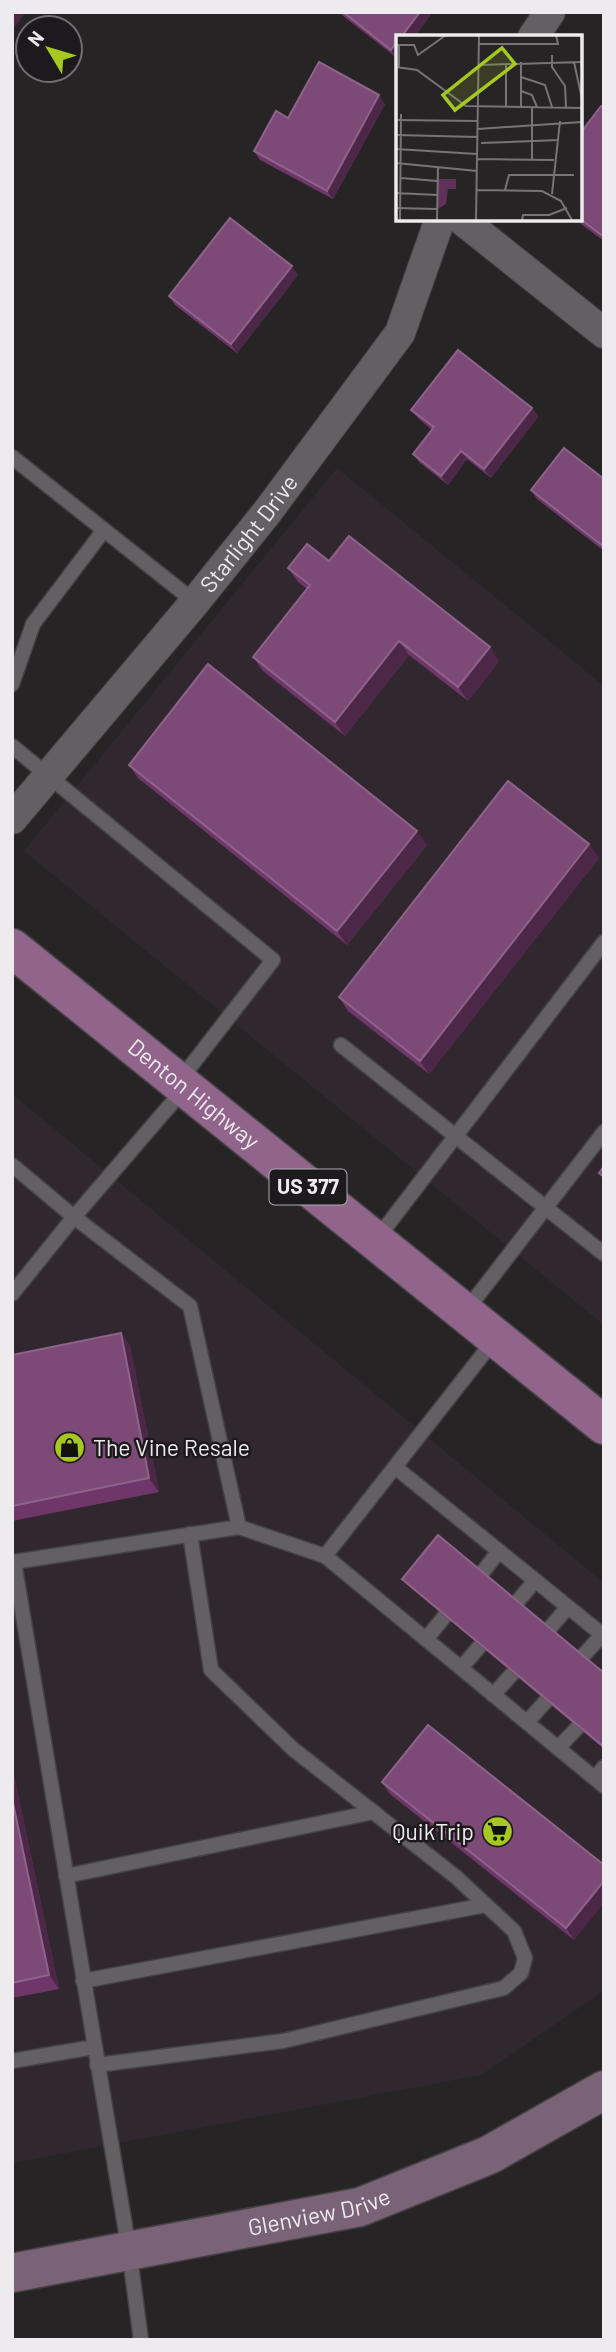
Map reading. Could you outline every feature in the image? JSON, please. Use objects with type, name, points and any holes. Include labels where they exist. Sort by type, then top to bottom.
[{"type":"main road","name":"Denton Highway","points":[[12,948],[604,1425]]},
{"type":"main road","name":"Glenview Drive","points":[[12,2273],[360,2207],[489,2155],[604,2090]]},
{"type":"street","points":[[534,35],[550,12]]},
{"type":"street","name":"Starlight Drive","points":[[12,819],[195,603],[268,511],[400,333],[440,220]]},
{"type":"street","points":[[462,220],[604,333]]},
{"type":"lane","points":[[12,457],[195,603]]},
{"type":"lane","points":[[12,684],[33,624],[104,530]]},
{"type":"lane","points":[[12,746],[273,960],[182,1085],[12,1294]]},
{"type":"lane","points":[[375,1241],[604,942]]},
{"type":"lane","points":[[341,1045],[604,1254]]},
{"type":"lane","points":[[465,1313],[604,1132]]},
{"type":"lane","points":[[12,1165],[74,1217],[190,1306],[239,1527]]},
{"type":"lane","points":[[325,1556],[496,1338]]},
{"type":"lane","points":[[395,1467],[603,1636],[582,1657]]},
{"type":"lane","points":[[141,2340],[129,2250],[13,1562],[239,1527],[325,1556],[558,1748],[601,1777]]},
{"type":"lane","points":[[97,2065],[283,2041],[504,1988],[521,1973],[525,1958],[514,1931],[456,1877],[293,1749],[211,1670],[190,1534]]},
{"type":"lane","points":[[482,1573],[499,1551]]},
{"type":"lane","points":[[517,1602],[534,1582]]},
{"type":"lane","points":[[548,1629],[567,1608]]},
{"type":"lane","points":[[426,1639],[445,1616]]},
{"type":"lane","points":[[461,1668],[480,1646]]},
{"type":"lane","points":[[493,1695],[513,1673]]},
{"type":"lane","points":[[527,1722],[546,1701]]},
{"type":"lane","points":[[558,1748],[578,1727]]},
{"type":"lane","points":[[66,1876],[374,1812]]},
{"type":"lane","points":[[83,1981],[486,1905]]},
{"type":"lane","points":[[12,2061],[94,2047]]},
{"type":"shaded area","points":[[337,468],[604,686],[604,1325],[24,851]]},
{"type":"shaded area","points":[[12,1094],[604,1583],[604,1988],[595,1997],[481,2075],[12,2163]]},
{"type":"building","points":[[343,12],[420,12],[403,35],[396,35],[396,42],[391,50]]},
{"type":"building","points":[[319,62],[379,95],[327,191],[254,151],[276,111],[288,118]]},
{"type":"building","points":[[601,106],[604,108],[604,237],[581,220],[581,132]]},
{"type":"building","points":[[230,218],[292,266],[231,344],[169,296]]},
{"type":"building","points":[[458,350],[532,408],[484,469],[461,451],[441,476],[413,454],[434,427],[411,410]]},
{"type":"building","points":[[564,448],[604,479],[604,547],[531,490]]},
{"type":"building","points":[[349,536],[490,647],[458,687],[399,641],[335,722],[253,657],[310,585],[288,568],[307,544],[329,561]]},
{"type":"building","points":[[208,664],[417,831],[337,931],[129,765]]},
{"type":"building","points":[[508,781],[589,844],[420,1061],[339,997]]},
{"type":"building","points":[[121,1333],[149,1478],[12,1506],[12,1355]]},
{"type":"building","points":[[438,1535],[604,1673],[604,1747],[402,1579]]},
{"type":"building","name":"QuikTrip","points":[[428,1725],[604,1865],[604,1881],[566,1928],[382,1782]]},
{"type":"building","points":[[12,1798],[49,1975],[12,1983]]},
{"type":"place","name":"The Vine Resale","points":[[70,1448]]},
{"type":"place","name":"QuikTrip","points":[[497,1832]]}]
